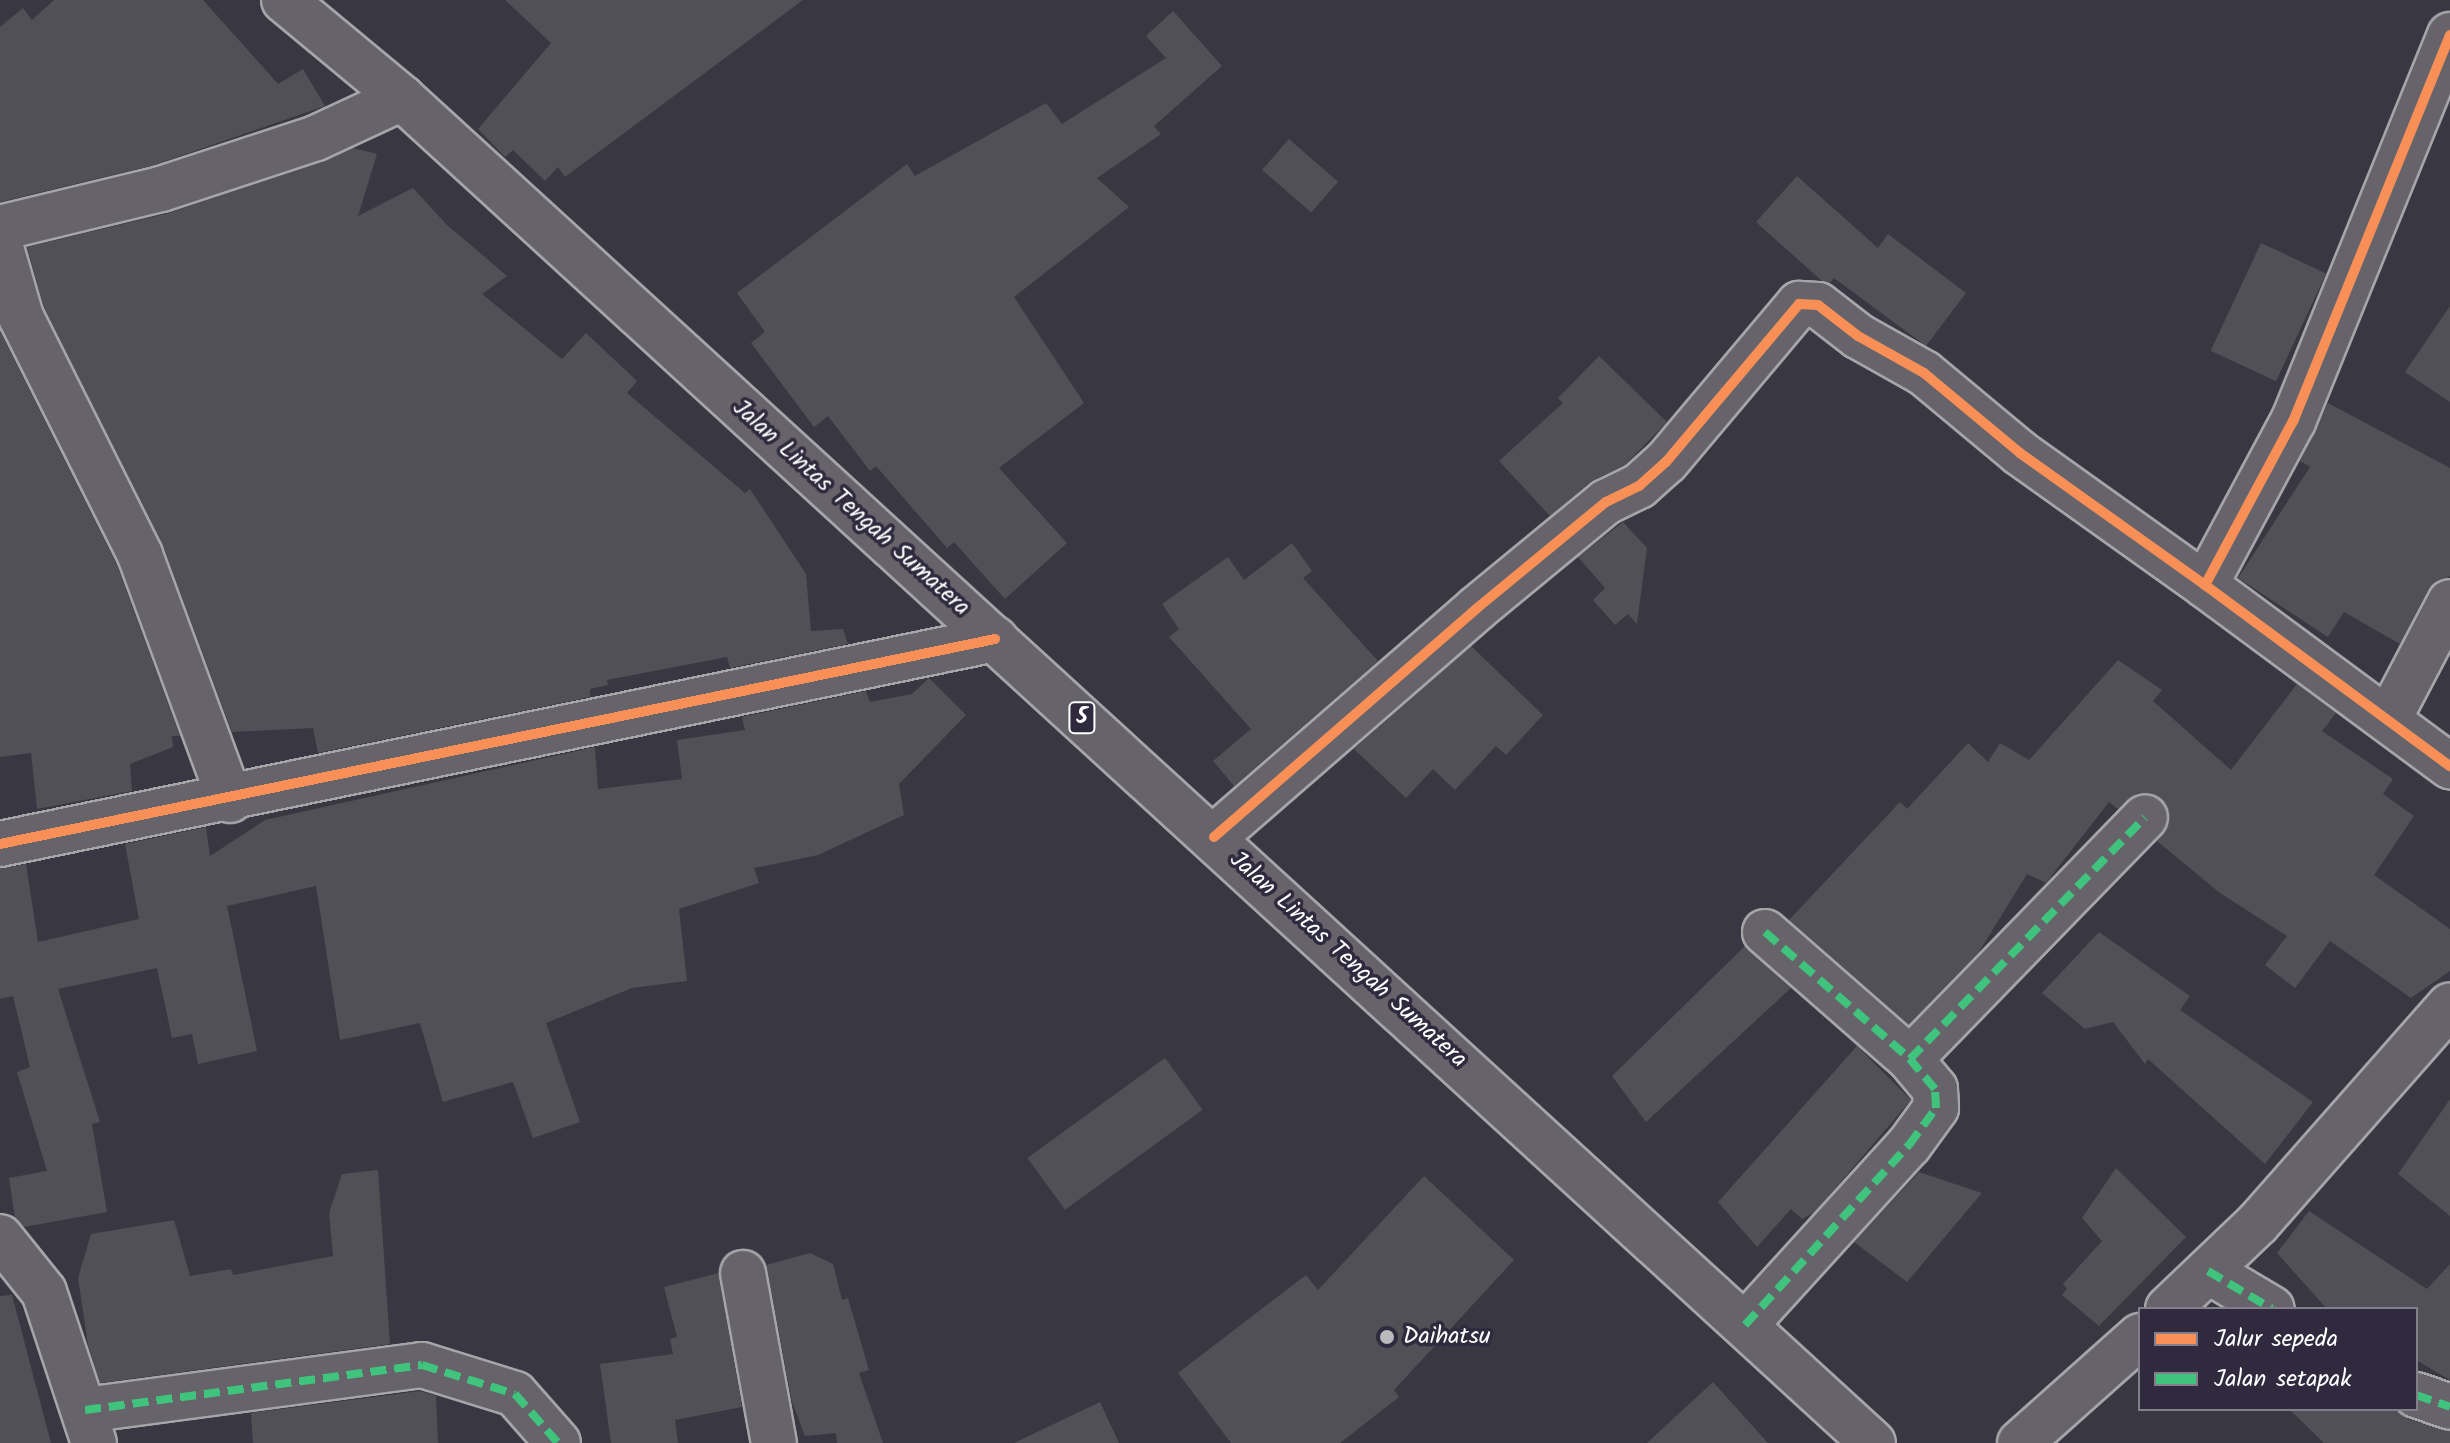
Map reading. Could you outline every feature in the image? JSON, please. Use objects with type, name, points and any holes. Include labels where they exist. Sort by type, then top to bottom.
[{"type":"main road","name":"Jalan Lintas Tengah Sumatera","points":[[284,0],[402,98],[1214,837],[1873,1443]]},
{"type":"main road","points":[[2205,585],[2293,421],[2450,35]]},
{"type":"main road","points":[[0,228],[161,189],[316,138],[402,98]]},
{"type":"main road","points":[[0,244],[25,328],[140,555],[230,800]]},
{"type":"main road","points":[[1214,837],[1582,521],[1666,462],[1799,304],[1818,305],[1858,336],[1924,373],[1979,422],[2450,766]]},
{"type":"main road","points":[[2388,720],[2450,602]]},
{"type":"main road","points":[[0,844],[230,800],[995,639]]},
{"type":"main road","points":[[1910,1059],[2145,817]]},
{"type":"main road","points":[[1745,1325],[1909,1145],[1936,1108],[1935,1089],[1910,1059],[1765,932]]},
{"type":"main road","points":[[2170,1307],[2258,1223],[2450,1005]]},
{"type":"main road","points":[[0,1237],[44,1292],[89,1426],[422,1365],[515,1394],[558,1443]]},
{"type":"main road","points":[[2208,1271],[2269,1307]]},
{"type":"main road","points":[[743,1273],[774,1443]]},
{"type":"main road","points":[[2020,1443],[2138,1338]]},
{"type":"main road","points":[[2418,1396],[2450,1407]]},
{"type":"building","points":[[54,0],[203,0],[278,84],[303,69],[325,106],[154,165],[0,202],[0,27],[23,8],[32,20]]},
{"type":"building","points":[[505,0],[803,0],[565,177],[558,167],[545,181],[513,150],[505,157],[478,129],[551,43]]},
{"type":"building","points":[[1173,11],[1222,66],[1154,126],[1161,134],[1097,178],[1129,207],[1014,297],[1084,403],[999,468],[1067,543],[1005,599],[954,542],[947,548],[876,466],[870,471],[828,416],[814,427],[751,343],[765,332],[737,293],[907,164],[915,176],[1046,103],[1062,124],[1166,58],[1146,36]]},
{"type":"building","points":[[1289,139],[1338,182],[1311,213],[1262,170]]},
{"type":"building","points":[[353,148],[377,154],[358,216],[413,188],[446,224],[507,276],[482,294],[562,359],[586,333],[637,381],[627,393],[745,493],[750,489],[806,574],[811,631],[843,629],[848,644],[730,668],[727,657],[607,680],[608,685],[590,689],[590,697],[318,753],[313,728],[232,732],[163,546],[44,308],[27,247],[169,213]]},
{"type":"building","points":[[1797,176],[1878,248],[1888,234],[1966,293],[1926,346],[1834,278],[1829,284],[1822,281],[1756,222]]},
{"type":"building","points":[[2261,243],[2326,273],[2276,381],[2211,351]]},
{"type":"building","points":[[2450,306],[2450,402],[2405,372]]},
{"type":"building","points":[[0,331],[117,565],[180,736],[172,736],[173,747],[130,764],[132,791],[37,809],[31,753],[0,757]]},
{"type":"building","points":[[1599,356],[1667,422],[1625,465],[1590,482],[1550,516],[1499,461],[1563,403],[1558,398]]},
{"type":"building","points":[[2328,403],[2450,468],[2450,576],[2428,590],[2400,644],[2344,612],[2328,637],[2238,578],[2310,467],[2300,461]]},
{"type":"building","points":[[1623,522],[1647,548],[1637,624],[1628,614],[1615,625],[1593,600],[1605,588],[1578,557]]},
{"type":"building","points":[[1292,543],[1312,571],[1303,578],[1378,661],[1234,786],[1213,761],[1251,729],[1169,637],[1179,629],[1162,604],[1228,557],[1244,580]]},
{"type":"building","points":[[1471,646],[1543,715],[1506,755],[1496,746],[1455,790],[1433,769],[1406,798],[1354,749]]},
{"type":"building","points":[[2118,660],[2162,690],[2153,701],[2231,770],[2297,684],[2336,713],[2322,731],[2393,779],[2383,794],[2414,816],[2374,875],[2450,929],[2450,971],[2411,998],[2330,941],[2295,988],[2265,965],[2287,936],[2220,893],[2157,841],[2169,824],[2169,811],[2150,793],[2137,793],[2118,809],[2109,802],[2046,883],[2027,874],[1979,952],[1909,1025],[1789,920],[1900,802],[1907,809],[1968,743],[1988,762],[2000,743],[2029,760]]},
{"type":"building","points":[[929,678],[966,715],[899,784],[904,815],[818,855],[754,868],[759,883],[679,909],[687,981],[632,988],[546,1023],[580,1122],[533,1138],[513,1082],[443,1102],[420,1023],[340,1040],[316,886],[227,906],[257,1051],[198,1064],[192,1034],[172,1038],[157,968],[58,989],[100,1122],[92,1124],[107,1212],[24,1227],[15,1218],[9,1178],[47,1171],[17,1072],[30,1067],[13,996],[0,999],[0,868],[26,864],[38,942],[139,919],[125,844],[206,827],[210,856],[265,820],[595,747],[598,789],[682,779],[677,740],[745,730],[742,717],[866,691],[870,702],[912,694]]},
{"type":"building","points":[[2099,932],[2190,996],[2180,1010],[2313,1102],[2265,1164],[2148,1059],[2145,1064],[2113,1022],[2085,1029],[2042,993]]},
{"type":"building","points":[[1745,946],[1791,988],[1646,1122],[1612,1076]]},
{"type":"building","points":[[1857,1046],[1911,1100],[1815,1212],[1802,1219],[1791,1209],[1757,1247],[1718,1202]]},
{"type":"building","points":[[1165,1058],[1203,1110],[1065,1210],[1027,1158]]},
{"type":"building","points":[[2450,1099],[2450,1216],[2398,1174]]},
{"type":"building","points":[[2116,1168],[2186,1237],[2099,1326],[2062,1295],[2067,1289],[2063,1284],[2102,1241],[2082,1218]]},
{"type":"building","points":[[378,1170],[390,1344],[100,1383],[88,1345],[78,1278],[91,1234],[174,1220],[190,1276],[231,1269],[233,1275],[333,1256],[329,1213],[342,1174]]},
{"type":"building","points":[[1919,1172],[1982,1193],[1907,1282],[1854,1242]]},
{"type":"building","points":[[1424,1176],[1514,1260],[1394,1390],[1399,1397],[1340,1443],[1231,1443],[1178,1373],[1306,1275],[1318,1290]]},
{"type":"building","points":[[2309,1211],[2427,1289],[2450,1264],[2450,1380],[2418,1361],[2418,1307],[2325,1307],[2277,1253]]},
{"type":"building","points":[[810,1253],[833,1264],[842,1300],[848,1298],[869,1370],[859,1373],[883,1443],[837,1443],[836,1433],[805,1436],[792,1402],[766,1265]]},
{"type":"building","points":[[719,1273],[742,1407],[675,1420],[678,1443],[611,1443],[600,1364],[673,1354],[670,1339],[677,1337],[664,1287]]},
{"type":"building","points":[[12,1295],[51,1443],[0,1443],[0,1296]]},
{"type":"building","points":[[1713,1382],[1768,1443],[1647,1443]]},
{"type":"building","points":[[420,1391],[436,1396],[438,1443],[253,1443],[251,1413]]},
{"type":"building","points":[[1100,1402],[1119,1443],[1014,1443]]},
{"type":"building","points":[[2291,1411],[2398,1411],[2408,1419],[2450,1431],[2450,1443],[2324,1443]]},
{"type":"marked path","points":[[1745,1325],[1909,1145],[1936,1108],[1935,1089],[1910,1059],[2145,817]]},
{"type":"marked path","points":[[1765,932],[1910,1059]]},
{"type":"marked path","points":[[2208,1271],[2269,1307]]},
{"type":"marked path","points":[[85,1410],[422,1365],[515,1394],[558,1443]]},
{"type":"marked path","points":[[2418,1396],[2450,1407]]},
{"type":"cycle path","points":[[2450,35],[2293,421],[2205,585],[2450,766]]},
{"type":"cycle path","points":[[1214,837],[1476,609],[1606,502],[1639,486],[1666,462],[1799,304],[1818,305],[1858,336],[1924,373],[2020,453],[2205,585]]},
{"type":"cycle path","points":[[0,844],[995,639]]},
{"type":"place","name":"Daihatsu","points":[[1387,1337]]}]
